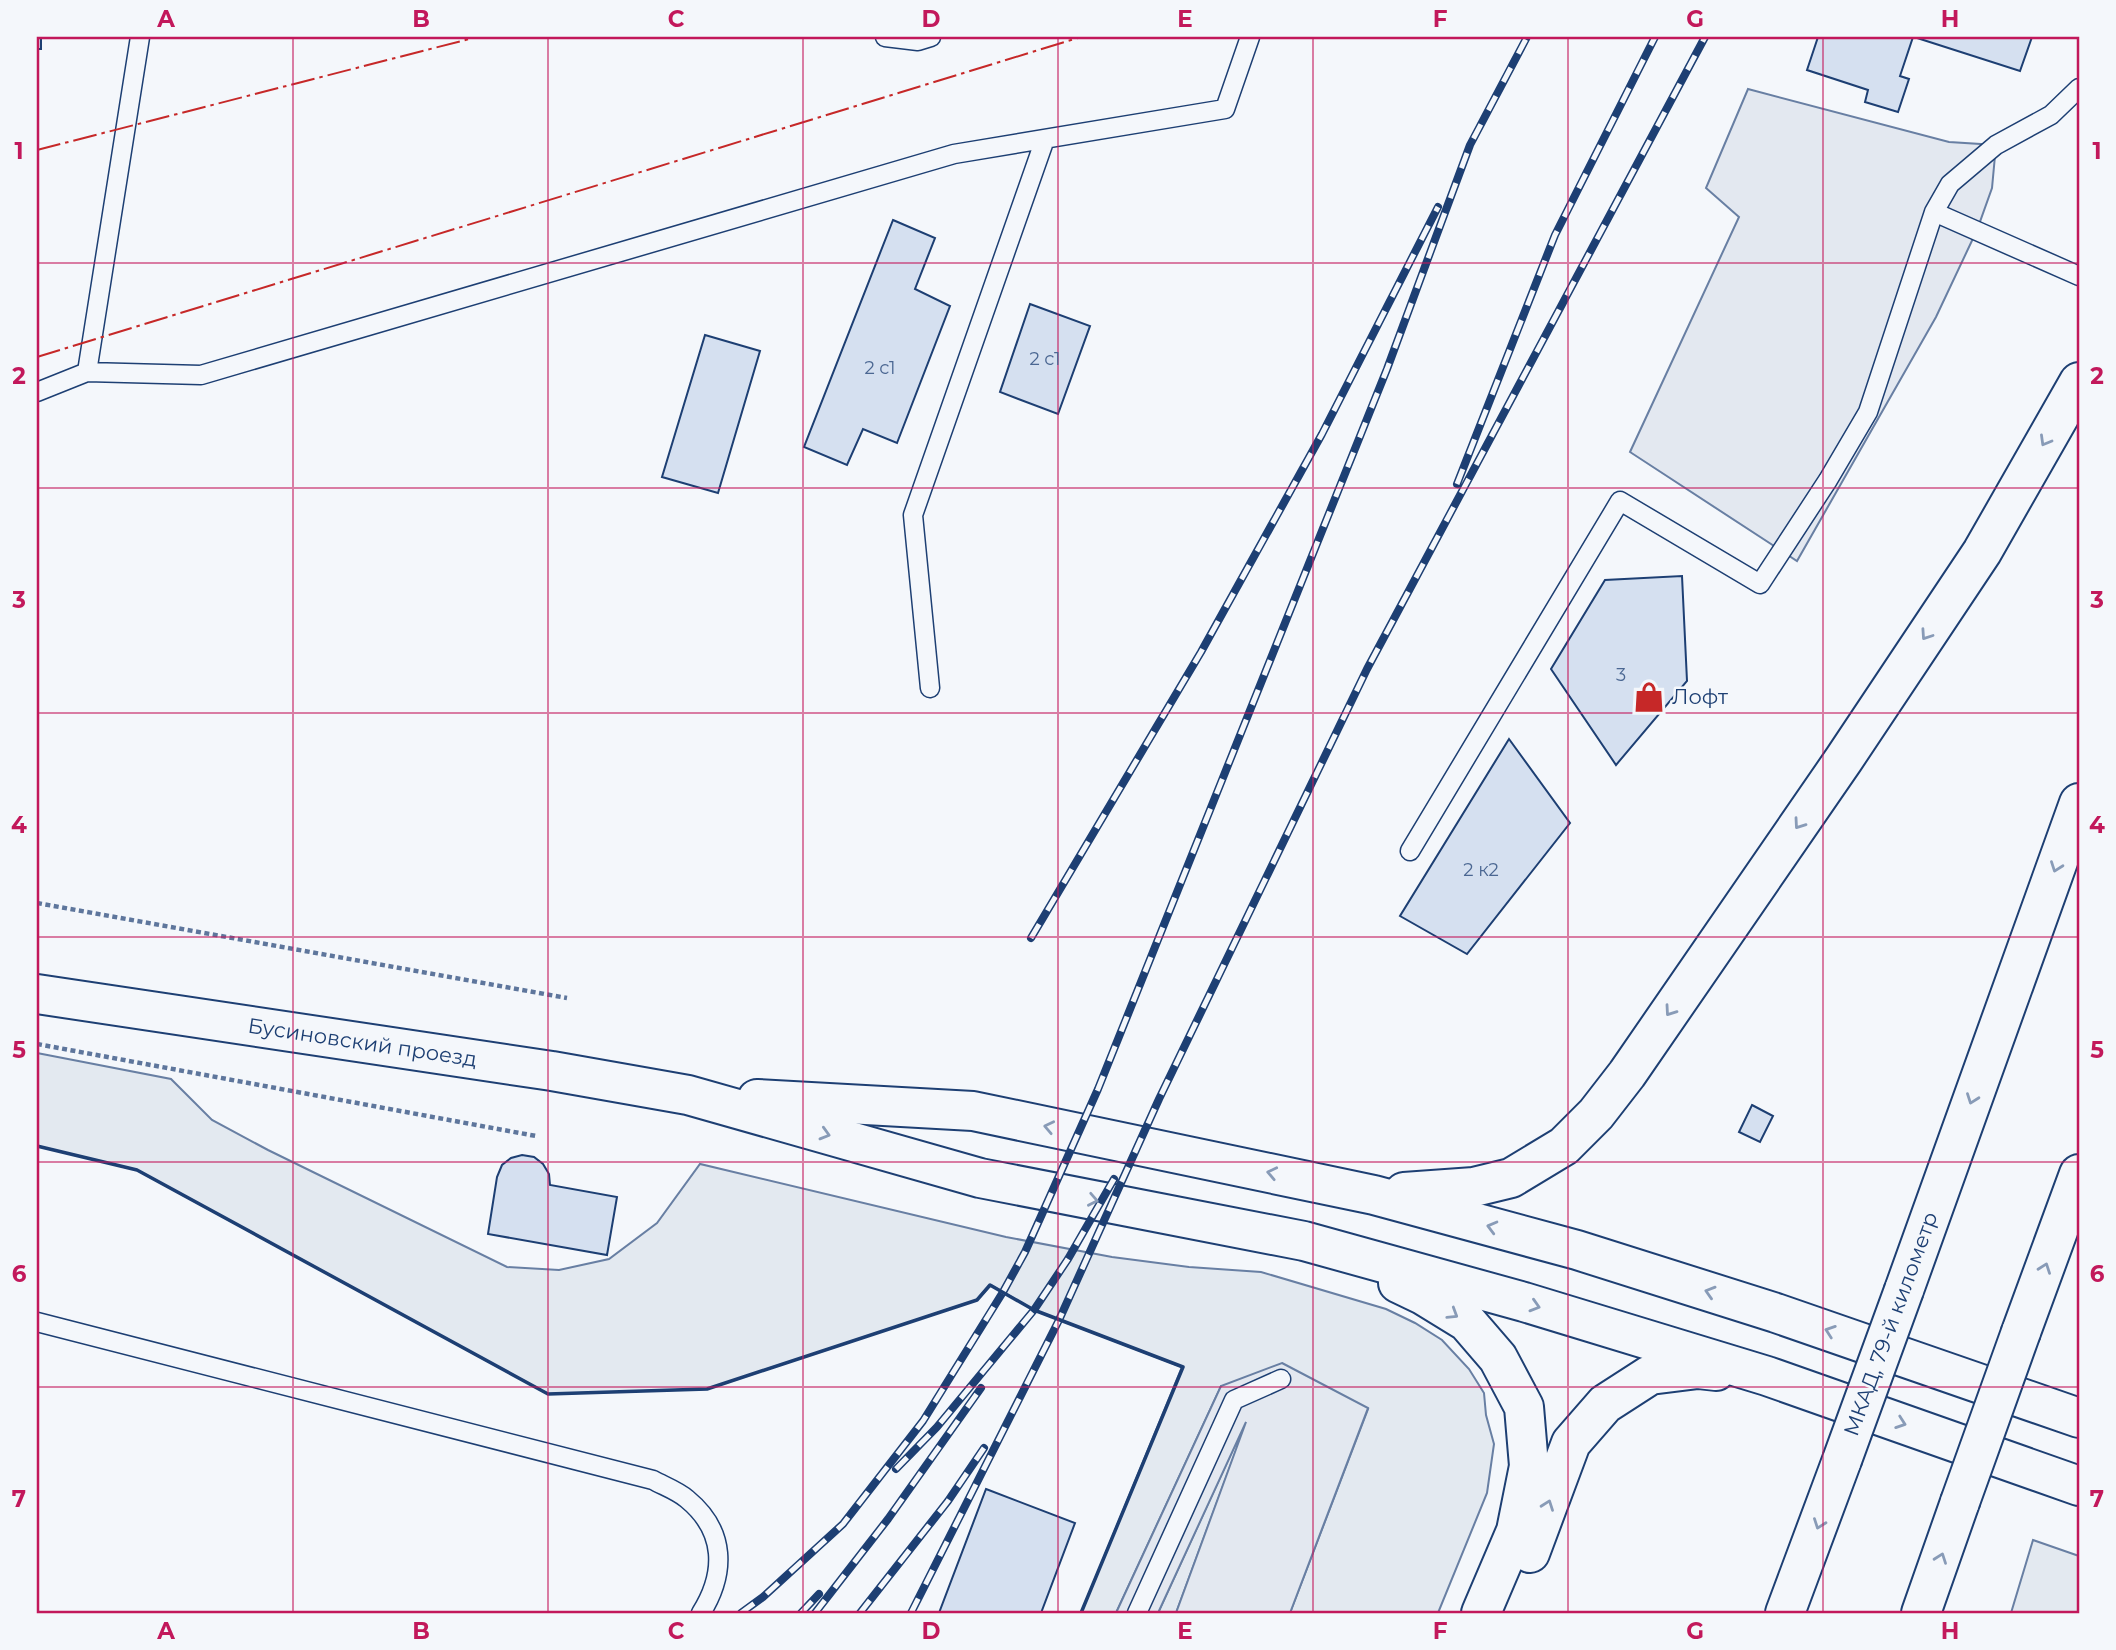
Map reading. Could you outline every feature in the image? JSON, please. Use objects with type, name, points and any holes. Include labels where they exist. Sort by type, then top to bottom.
[{"type":"main road","points":[[1374,1195],[1474,1187],[1511,1178],[1564,1146],[1596,1114],[1627,1074],[1813,804],[1982,552],[2079,382]]},
{"type":"main road","name":"МКАД, 79-й километр","points":[[1786,1613],[2079,803]]},
{"type":"main road","name":"Бусиновский проезд","points":[[37,995],[552,1071],[688,1095]]},
{"type":"main road","points":[[688,1095],[973,1111],[1374,1195],[1577,1251],[1762,1308],[2079,1418]]},
{"type":"main road","points":[[688,1095],[980,1178],[1304,1241],[1524,1302],[1767,1376],[2079,1486]]},
{"type":"main road","points":[[1921,1613],[2079,1174]]},
{"type":"main road","points":[[1304,1241],[1423,1295],[1467,1322],[1497,1358],[1524,1407],[1529,1466],[1527,1479],[1516,1531],[1481,1613]]},
{"type":"main road","points":[[1504,1613],[1571,1443],[1605,1404],[1650,1375],[1698,1369],[1767,1376]]},
{"type":"lane","points":[[87,372],[140,37]]},
{"type":"lane","points":[[885,37],[918,41],[930,37]]},
{"type":"lane","points":[[37,392],[87,372],[201,375],[954,155],[1225,108],[1250,37]]},
{"type":"lane","points":[[1410,851],[1620,501],[1760,584],[1828,480],[1868,412],[1934,212],[1950,184],[1996,145],[2051,115],[2079,88]]},
{"type":"lane","points":[[930,688],[913,515],[1045,139]]},
{"type":"lane","points":[[1934,212],[2079,276]]},
{"type":"lane","points":[[37,1322],[653,1480],[687,1498],[711,1525],[720,1558],[712,1594],[701,1613]]},
{"type":"lane","points":[[1137,1613],[1234,1400],[1281,1379]]},
{"type":"path","points":[[37,903],[567,998]]},
{"type":"path","points":[[37,1044],[536,1136]]},
{"type":"shaded area","points":[[1748,89],[1949,142],[1996,145],[1992,188],[1977,230],[1936,317],[1797,561],[1630,452],[1739,217],[1706,188]]},
{"type":"shaded area","points":[[37,1053],[171,1079],[212,1120],[507,1267],[559,1270],[609,1259],[657,1223],[700,1164],[1006,1237],[1112,1257],[1189,1267],[1261,1272],[1386,1309],[1442,1340],[1469,1369],[1484,1393],[1486,1415],[1494,1444],[1487,1493],[1438,1613],[1290,1613],[1368,1409],[1221,1386],[1116,1613],[1081,1613],[1182,1367],[1034,1310],[991,1285],[977,1300],[707,1389],[548,1394],[137,1170],[37,1146]]},
{"type":"shaded area","points":[[1282,1363],[1368,1408],[1290,1613],[1176,1613],[1246,1422],[1158,1613],[1116,1613],[1221,1386]]},
{"type":"shaded area","points":[[1251,1410],[1176,1613],[1158,1613]]},
{"type":"shaded area","points":[[2033,1540],[2079,1556],[2079,1613],[2011,1613]]},
{"type":"building","points":[[37,37],[41,37],[41,49],[37,49]]},
{"type":"building","points":[[1818,37],[1913,37],[1900,76],[1909,79],[1898,112],[1865,102],[1868,90],[1807,70]]},
{"type":"building","points":[[1914,37],[2032,37],[2020,71]]},
{"type":"building","points":[[893,220],[935,238],[915,289],[950,306],[897,443],[863,429],[847,465],[804,447]]},
{"type":"building","points":[[1030,304],[1090,326],[1058,414],[1000,392]]},
{"type":"building","points":[[705,335],[760,351],[718,493],[662,477]]},
{"type":"building","points":[[1682,576],[1687,681],[1616,765],[1551,669],[1605,580]]},
{"type":"building","points":[[1509,739],[1570,823],[1467,954],[1400,916]]},
{"type":"building","points":[[1752,1105],[1773,1116],[1760,1142],[1739,1132]]},
{"type":"building","points":[[522,1155],[534,1157],[543,1164],[549,1174],[550,1185],[617,1197],[607,1255],[488,1234],[497,1177],[502,1165],[511,1158]]},
{"type":"building","points":[[986,1489],[1075,1523],[1041,1613],[939,1613]]},
{"type":"railway","points":[[741,1613],[763,1597],[843,1524],[923,1421],[1025,1252],[1098,1089],[1387,369],[1470,145],[1527,37]]},
{"type":"railway","points":[[1457,484],[1555,235],[1655,37]]},
{"type":"railway","points":[[911,1613],[1059,1320],[1159,1099],[1367,669],[1705,37]]},
{"type":"railway","points":[[1031,938],[1201,652],[1322,434],[1438,207]]},
{"type":"railway","points":[[896,1469],[937,1427],[1034,1310],[1068,1259],[1114,1179]]},
{"type":"railway","points":[[815,1613],[888,1519],[981,1388]]},
{"type":"railway","points":[[860,1613],[948,1501],[984,1448]]},
{"type":"railway","points":[[801,1613],[819,1594]]},
{"type":"wall","points":[[37,1146],[137,1170],[548,1394],[707,1389],[977,1300],[990,1285],[1034,1310],[1183,1367],[1081,1613]]},
{"type":"power","points":[[37,150],[477,37]]},
{"type":"power","points":[[37,357],[1081,37]]},
{"type":"place","name":"Лофт","points":[[1649,697]]}]
